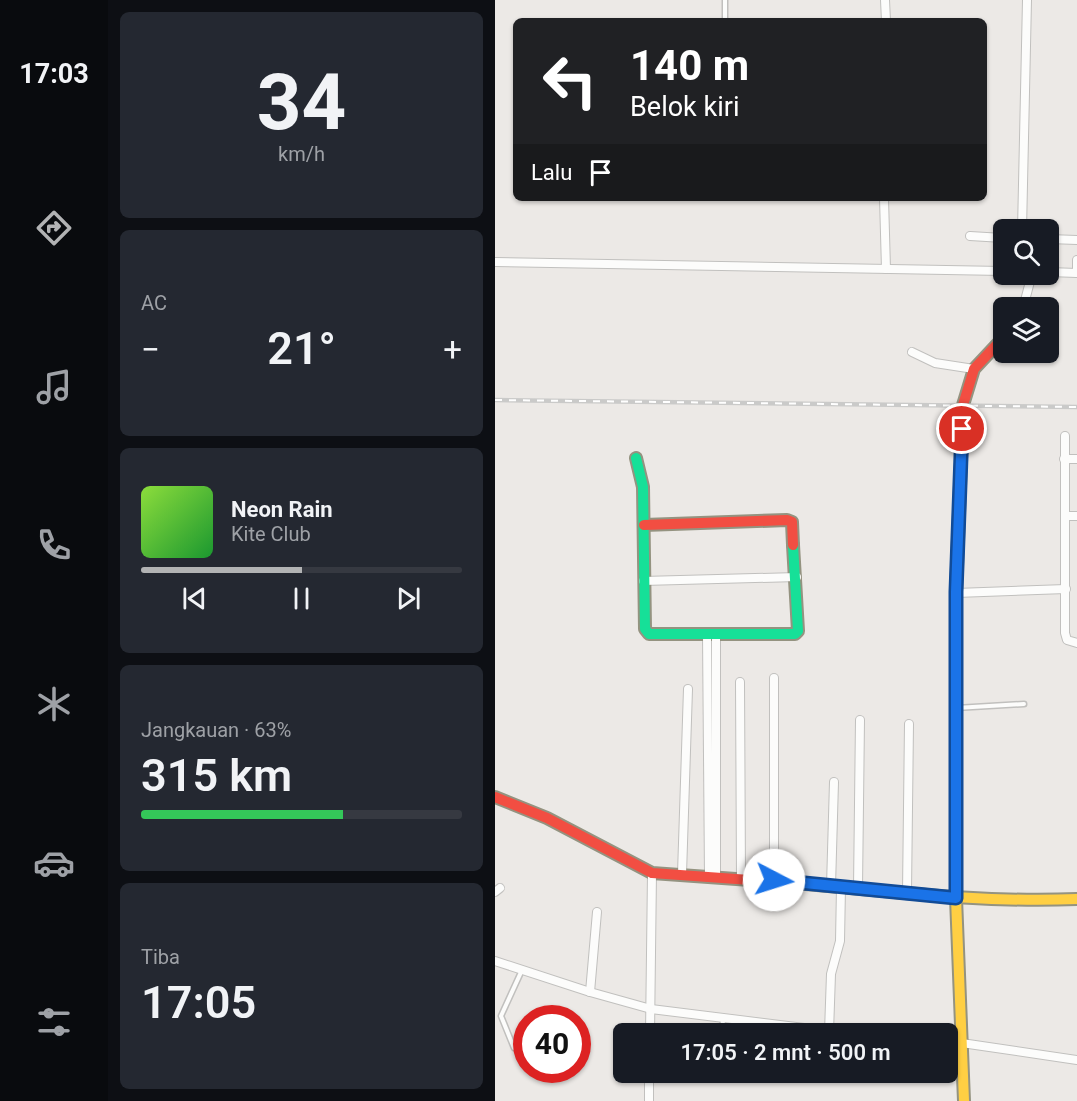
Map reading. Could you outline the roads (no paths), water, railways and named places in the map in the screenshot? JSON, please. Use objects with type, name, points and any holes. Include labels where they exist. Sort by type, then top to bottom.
[{"type":"street","points":[[885,0],[886,18]]},
{"type":"street","points":[[1022,219],[1027,0]]},
{"type":"street","points":[[884,201],[886,269]]},
{"type":"street","points":[[970,236],[993,237]]},
{"type":"street","points":[[1059,239],[1077,240]]},
{"type":"street","points":[[1059,272],[1077,273],[1077,260]]},
{"type":"street","points":[[495,262],[993,271]]},
{"type":"street","points":[[964,1101],[956,898],[956,592],[963,405],[974,369],[993,349]]},
{"type":"street","points":[[912,352],[929,361],[974,369]]},
{"type":"street","points":[[1065,436],[1065,633],[1067,640],[1077,643]]},
{"type":"street","points":[[636,458],[643,487],[643,581],[645,629],[649,634],[795,634],[799,628],[794,527],[787,520],[644,525]]},
{"type":"street","points":[[1064,459],[1077,459]]},
{"type":"street","points":[[1066,516],[1077,516]]},
{"type":"street","points":[[643,581],[797,577]]},
{"type":"street","points":[[956,592],[1066,589]]},
{"type":"street","points":[[712,635],[713,876]]},
{"type":"street","points":[[774,678],[774,880]]},
{"type":"street","points":[[739,682],[741,878]]},
{"type":"street","points":[[682,874],[689,689]]},
{"type":"street","points":[[858,888],[859,720]]},
{"type":"street","points":[[907,892],[909,724]]},
{"type":"street","points":[[829,1023],[831,974],[840,942],[836,886],[834,782]]},
{"type":"street","points":[[495,797],[547,818],[652,873],[774,880],[956,898],[1035,901],[1077,899]]},
{"type":"street","points":[[650,1023],[652,873]]},
{"type":"street","points":[[589,992],[597,912]]},
{"type":"street","points":[[495,961],[589,992],[651,1009],[761,1023]]},
{"type":"street","points":[[958,1042],[1077,1060]]},
{"type":"street","points":[[649,1083],[649,1101]]},
{"type":"lane","points":[[725,0],[725,18]]},
{"type":"lane","points":[[956,708],[1024,704]]},
{"type":"lane","points":[[513,1046],[501,1016],[522,970]]},
{"type":"lane","points":[[723,1018],[723,1023]]},
{"type":"railway","points":[[495,400],[1077,407]]}]
